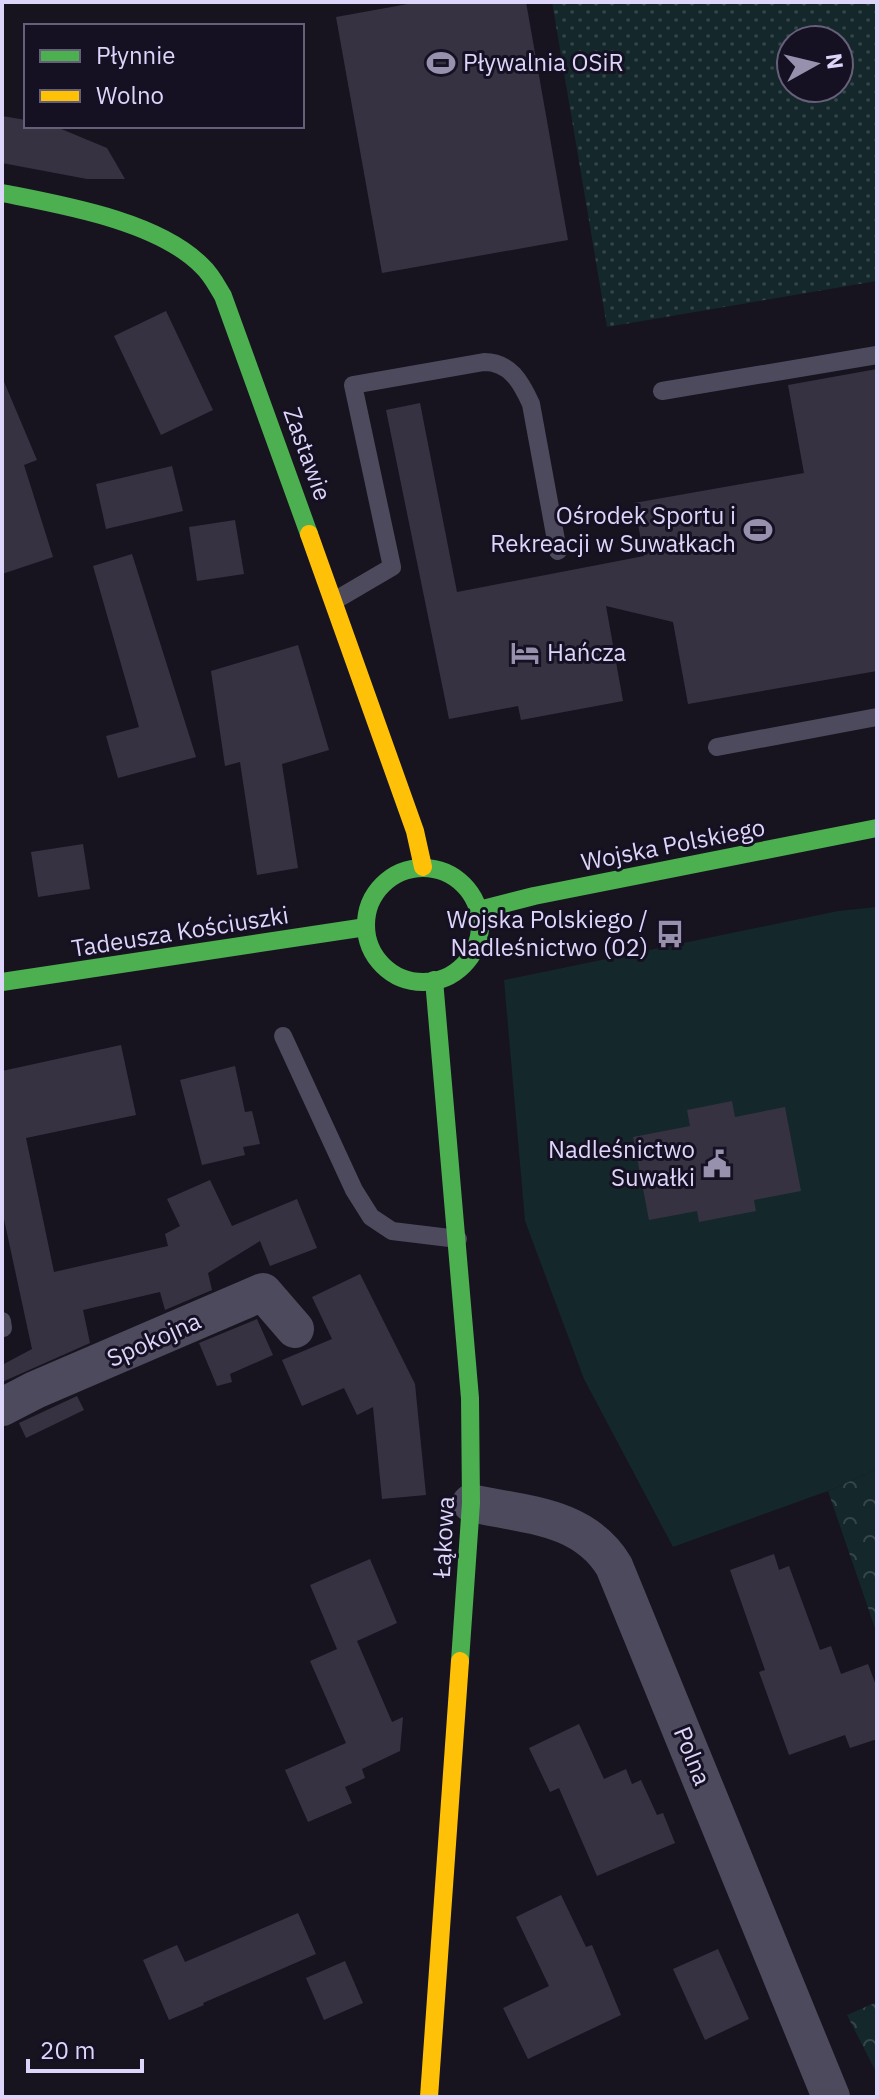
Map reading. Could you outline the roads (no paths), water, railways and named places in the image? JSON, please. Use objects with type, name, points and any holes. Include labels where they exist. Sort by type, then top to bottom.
[{"type":"street","name":"Zastawie","points":[[2,193],[118,221],[158,236],[200,264],[223,296],[415,831],[423,867]]},
{"type":"street","name":"Wojska Polskiego","points":[[479,910],[534,896],[877,828]]},
{"type":"street","points":[[423,867],[442,870],[459,880],[472,895],[479,910],[480,933],[474,952],[462,967],[445,978],[434,980],[408,981],[391,973],[374,953],[366,927],[368,909],[375,893],[387,879],[403,870],[423,867]]},
{"type":"street","name":"Tadeusza Kościuszki","points":[[2,982],[366,927]]},
{"type":"street","points":[[2,990],[58,975]]},
{"type":"street","name":"Łąkowa","points":[[429,2097],[471,1503],[470,1398],[434,980]]},
{"type":"street","name":"Spokojna","points":[[2,1407],[263,1292],[295,1329]]},
{"type":"street","name":"Polna","points":[[471,1503],[554,1521],[579,1530],[595,1541],[614,1566],[831,2097]]},
{"type":"lane","points":[[662,391],[877,355]]},
{"type":"lane","points":[[334,601],[392,567],[353,385],[484,362],[497,362],[506,368],[524,389],[531,404],[558,551]]},
{"type":"lane","points":[[717,747],[877,717]]},
{"type":"lane","points":[[283,1036],[354,1190],[371,1217],[392,1231],[458,1239]]},
{"type":"place","name":"Pływalnia OSiR","points":[[441,63]]},
{"type":"place","name":"Ośrodek Sportu i Rekreacji w Suwałkach","points":[[758,530]]},
{"type":"place","name":"Hańcza","points":[[525,653]]},
{"type":"place","name":"Wojska Polskiego / Nadleśnictwo (02)","points":[[670,934]]},
{"type":"place","name":"Nadleśnictwo Suwałki","points":[[717,1164]]}]
